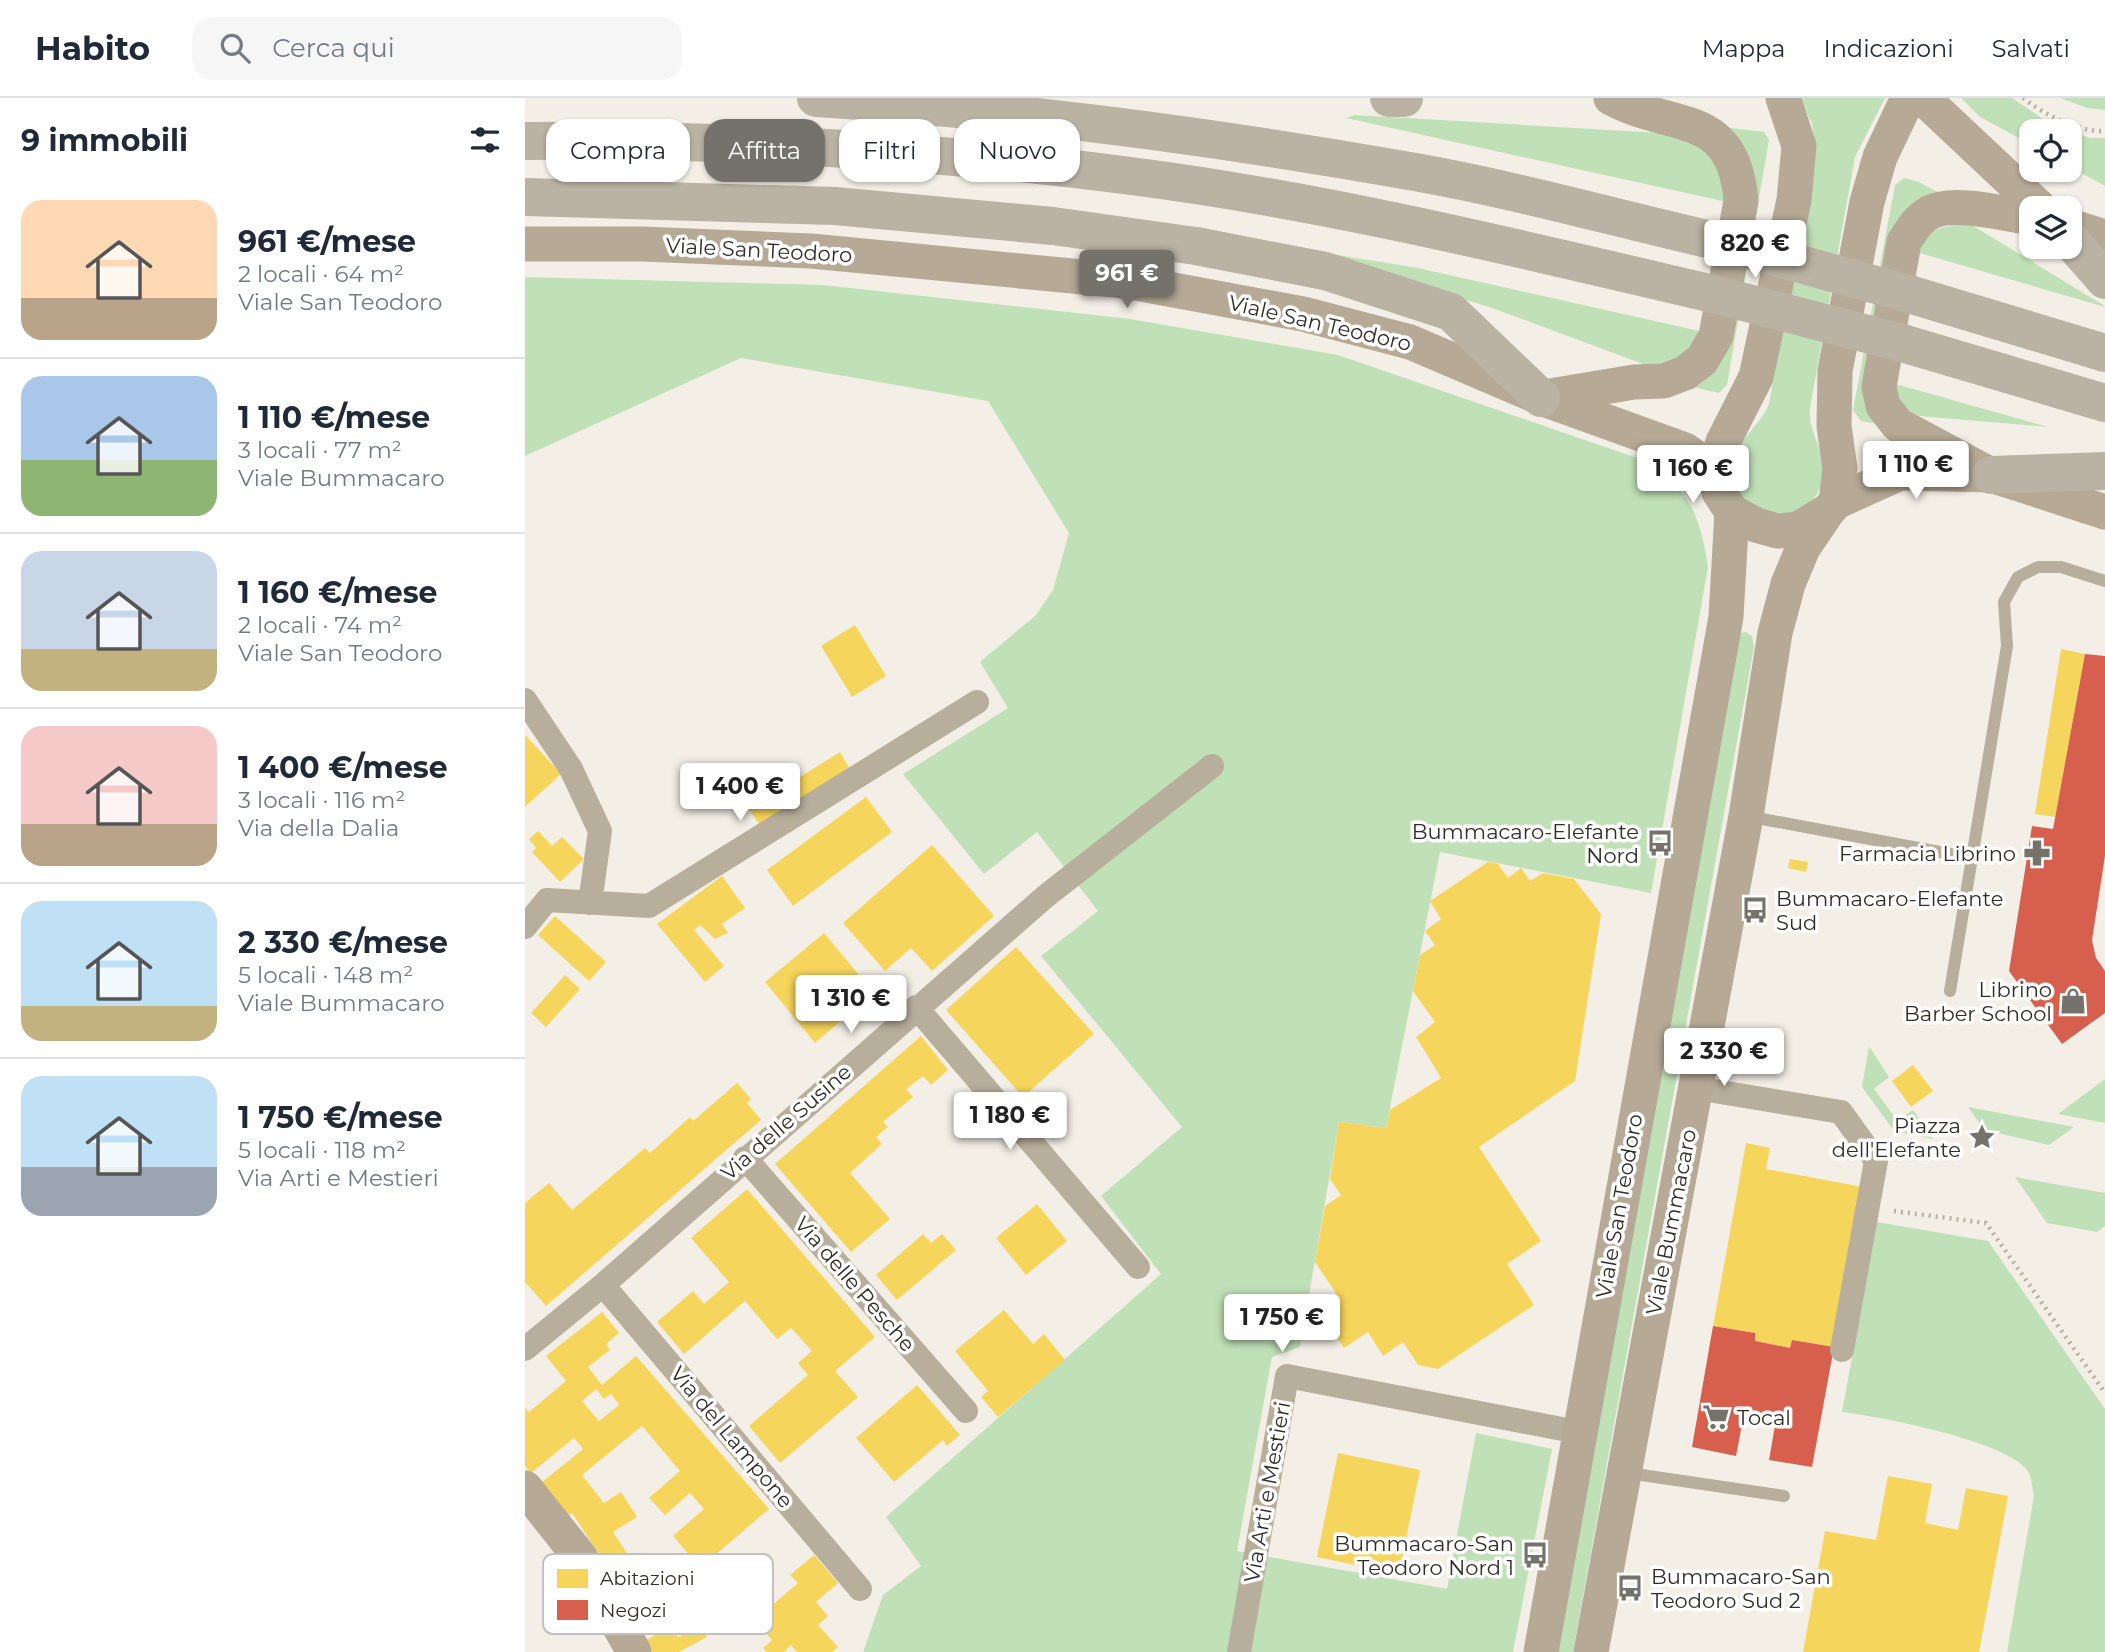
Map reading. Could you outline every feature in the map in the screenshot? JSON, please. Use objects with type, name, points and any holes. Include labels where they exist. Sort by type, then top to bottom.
[{"type":"main road","points":[[816,98],[887,102],[1137,130],[1417,172],[1720,243],[1909,294],[2105,353]]},
{"type":"main road","points":[[1389,98],[1404,98]]},
{"type":"main road","points":[[525,197],[835,206],[1053,226],[1248,256],[1325,271],[1451,312],[1541,398],[1634,382],[1664,381],[1685,373],[1702,360],[1716,336],[1741,201],[1739,182],[1731,156],[1714,137],[1693,124],[1633,110],[1611,98]]},
{"type":"main road","points":[[1783,98],[1799,146],[1794,200],[1756,377],[1723,442],[1714,471],[1719,492],[1732,512],[1756,525],[1778,531],[1798,529],[1832,507],[1901,473],[1991,475],[2105,471]]},
{"type":"main road","points":[[1832,507],[1840,468],[1834,426],[1835,371],[1867,202],[1881,156],[1908,98]]},
{"type":"main road","points":[[1923,98],[2026,196]]},
{"type":"main road","points":[[525,141],[700,143],[883,151],[1132,176],[1401,221],[1709,293],[1902,344],[2105,403]]},
{"type":"main road","points":[[2019,216],[1946,207],[1930,213],[1916,223],[1904,242],[1878,387],[1883,407],[1898,425],[1991,475],[2105,512]]},
{"type":"main road","points":[[2082,230],[2105,237]]},
{"type":"main road","name":"Viale San Teodoro","points":[[525,244],[642,244],[811,251],[1125,281],[1303,314],[1410,342],[1541,398],[1685,450],[1714,471]]},
{"type":"main road","points":[[2082,254],[2105,280]]},
{"type":"main road","name":"Viale Bummacaro","points":[[1591,1652],[1746,816],[1775,633],[1788,584],[1803,548],[1832,507]]},
{"type":"main road","name":"Viale San Teodoro","points":[[1541,1652],[1726,617],[1732,512]]},
{"type":"main road","points":[[525,1488],[578,1554]]},
{"type":"main road","points":[[624,1634],[634,1652]]},
{"type":"street","points":[[525,700],[571,769],[600,831],[590,902]]},
{"type":"street","points":[[525,927],[547,900],[649,906],[977,702]]},
{"type":"street","name":"Via delle Susine","points":[[525,1349],[604,1285],[916,1007],[1046,896],[1212,766]]},
{"type":"street","points":[[916,1007],[1137,1267]]},
{"type":"street","points":[[1696,1088],[1841,1112],[1875,1161],[1842,1350]]},
{"type":"street","name":"Via delle Pesche","points":[[745,1158],[965,1411]]},
{"type":"street","name":"Via del Lampone","points":[[604,1285],[860,1589]]},
{"type":"street","name":"Via Arti e Mestieri","points":[[1239,1652],[1287,1376],[1579,1432]]},
{"type":"lane","points":[[1950,990],[2007,646],[2004,602],[2018,577],[2038,567],[2061,567],[2105,580]]},
{"type":"lane","points":[[1746,816],[1972,858]]},
{"type":"lane","points":[[1624,1472],[1784,1496]]},
{"type":"path","points":[[2023,98],[2041,112],[2093,132],[2105,131]]},
{"type":"path","points":[[1867,1208],[1986,1223],[2105,1393]]},
{"type":"green space","points":[[1798,98],[1885,98],[1855,157],[1810,408],[1811,425],[1822,458],[1823,476],[1816,496],[1803,508],[1786,513],[1768,512],[1751,505],[1738,494],[1731,479],[1732,461],[1736,453],[1769,404],[1815,147],[1812,123]]},
{"type":"green space","points":[[1961,98],[2012,98],[2043,119],[2019,119],[2019,138],[1980,117]]},
{"type":"green space","points":[[2060,98],[2105,98],[2105,110],[2087,108]]},
{"type":"green space","points":[[1355,115],[1678,134],[1712,152],[1727,202],[1346,118]]},
{"type":"green space","points":[[1723,127],[1764,132],[1769,140],[1727,385],[1719,393],[1688,386],[1725,347]]},
{"type":"green space","points":[[2082,135],[2105,138],[2105,186],[2082,174]]},
{"type":"green space","points":[[1904,178],[1919,182],[1945,196],[1923,202],[1883,425],[1861,421],[1853,410],[1895,185]]},
{"type":"green space","points":[[1970,224],[2019,254],[2019,259],[2028,259],[2105,307],[1916,252],[1932,232]]},
{"type":"green space","points":[[1307,250],[1418,268],[1704,332],[1692,355],[1651,367],[1492,308]]},
{"type":"green space","points":[[525,277],[823,285],[1130,319],[1338,355],[1637,458],[1680,490],[1695,515],[1708,567],[1651,893],[1440,852],[1386,1128],[1339,1122],[1300,1347],[1272,1357],[1237,1551],[1447,1589],[1476,1433],[1552,1449],[1513,1652],[863,1652],[883,1595],[921,1566],[886,1517],[1161,1274],[1101,1196],[1182,1127],[1041,956],[1098,911],[1037,832],[984,874],[903,774],[1008,708],[980,662],[1036,615],[1053,590],[1069,533],[988,401],[741,358],[525,456]]},
{"type":"green space","points":[[1892,383],[2048,427],[1919,416],[1901,407]]},
{"type":"green space","points":[[1746,632],[1752,636],[1754,647],[1573,1652],[1556,1652],[1740,633]]},
{"type":"green space","points":[[1869,1046],[1889,1077],[1874,1089],[1897,1120],[1913,1110],[1933,1139],[1894,1131],[1862,1087]]},
{"type":"green space","points":[[2105,1079],[2105,1123],[2058,1114]]},
{"type":"green space","points":[[1968,1107],[2074,1127],[2049,1145],[1984,1130]]},
{"type":"green space","points":[[2015,1177],[2105,1193],[2105,1226],[2097,1232],[2047,1223]]},
{"type":"green space","points":[[1877,1222],[1988,1241],[2105,1409],[2105,1652],[2007,1652],[2034,1496],[2027,1470],[2014,1459],[1968,1440],[1912,1425],[1842,1412]]},
{"type":"building: Abitazioni","points":[[855,625],[886,676],[852,697],[821,646]]},
{"type":"building: Abitazioni","points":[[2061,649],[2085,654],[2055,817],[2035,814]]},
{"type":"building: Abitazioni","points":[[525,735],[561,774],[525,807]]},
{"type":"building: Abitazioni","points":[[840,752],[851,771],[761,827],[749,809]]},
{"type":"building: Abitazioni","points":[[866,797],[892,832],[793,906],[767,870]]},
{"type":"building: Abitazioni","points":[[538,831],[552,846],[562,837],[584,859],[560,882],[532,852],[536,848],[529,839]]},
{"type":"building: Abitazioni","points":[[932,845],[994,916],[932,971],[911,948],[885,971],[843,923]]},
{"type":"building: Abitazioni","points":[[1790,859],[1808,862],[1806,872],[1788,868]]},
{"type":"building: Abitazioni","points":[[1488,862],[1498,864],[1508,878],[1521,868],[1530,881],[1543,873],[1574,879],[1601,914],[1575,1081],[1479,1147],[1541,1241],[1507,1264],[1534,1305],[1438,1369],[1418,1365],[1403,1342],[1383,1356],[1368,1332],[1344,1348],[1316,1306],[1336,1293],[1315,1262],[1325,1206],[1341,1195],[1330,1179],[1339,1122],[1386,1128],[1390,1110],[1441,1078],[1416,1037],[1435,1022],[1413,991],[1420,955],[1435,945],[1425,931],[1441,919],[1430,901]]},
{"type":"building: Abitazioni","points":[[722,876],[745,908],[722,924],[728,933],[715,939],[700,925],[694,930],[724,966],[705,982],[657,924]]},
{"type":"building: Abitazioni","points":[[555,916],[606,962],[589,981],[538,935]]},
{"type":"building: Abitazioni","points":[[824,933],[874,993],[815,1043],[765,982]]},
{"type":"building: Abitazioni","points":[[1016,947],[1094,1034],[1023,1097],[946,1010]]},
{"type":"building: Abitazioni","points":[[565,975],[580,989],[546,1027],[531,1013]]},
{"type":"building: Abitazioni","points":[[921,1036],[948,1070],[931,1085],[923,1076],[906,1089],[913,1097],[883,1122],[888,1127],[876,1137],[882,1144],[850,1173],[890,1219],[851,1252],[775,1164]]},
{"type":"building: Abitazioni","points":[[1913,1065],[1933,1091],[1911,1107],[1892,1081]]},
{"type":"building: Abitazioni","points":[[737,1083],[751,1099],[747,1103],[761,1120],[546,1306],[525,1282],[525,1203],[549,1183],[572,1210],[645,1148],[650,1153],[690,1117],[693,1121]]},
{"type":"building: Abitazioni","points":[[1746,1143],[1770,1148],[1766,1169],[1863,1187],[1834,1347],[1792,1340],[1790,1348],[1755,1341],[1755,1333],[1713,1326]]},
{"type":"building: Abitazioni","points":[[747,1189],[875,1337],[835,1371],[858,1397],[780,1463],[749,1426],[808,1375],[798,1363],[812,1351],[791,1328],[777,1339],[745,1301],[684,1354],[657,1322],[693,1291],[704,1304],[729,1282],[691,1238]]},
{"type":"building: Abitazioni","points":[[1037,1204],[1067,1241],[1026,1275],[996,1238]]},
{"type":"building: Abitazioni","points":[[923,1234],[931,1243],[942,1234],[956,1250],[897,1300],[876,1275]]},
{"type":"building: Abitazioni","points":[[1004,1310],[1033,1344],[1044,1334],[1065,1360],[998,1417],[981,1397],[988,1391],[955,1351]]},
{"type":"building: Abitazioni","points":[[602,1312],[619,1333],[606,1344],[610,1350],[588,1367],[602,1385],[636,1356],[769,1509],[716,1554],[688,1554],[673,1536],[704,1509],[690,1493],[665,1515],[649,1498],[680,1471],[642,1426],[582,1475],[604,1503],[621,1492],[637,1517],[613,1532],[628,1554],[599,1554],[572,1513],[566,1517],[541,1483],[583,1449],[574,1438],[531,1473],[525,1466],[525,1408],[529,1412],[566,1381],[546,1356]],"holes":[[[596,1389],[604,1399],[611,1394],[619,1405],[599,1421],[582,1401]]]},
{"type":"building: Abitazioni","points":[[917,1385],[960,1435],[947,1446],[943,1440],[894,1482],[856,1438]]},
{"type":"building: Abitazioni","points":[[1338,1453],[1420,1470],[1399,1574],[1317,1557]]},
{"type":"building: Abitazioni","points":[[1888,1476],[1932,1484],[1925,1523],[1958,1530],[1966,1488],[2008,1496],[1979,1652],[1803,1652],[1825,1531],[1876,1540]]},
{"type":"building: Abitazioni","points":[[814,1555],[838,1583],[816,1602],[828,1616],[818,1625],[838,1647],[832,1652],[797,1652],[791,1645],[784,1652],[767,1652],[763,1648],[772,1640],[767,1634],[773,1634],[773,1605],[798,1583],[790,1575]]},
{"type":"building: Abitazioni","points":[[657,1634],[676,1634],[678,1637],[684,1634],[705,1634],[707,1637],[679,1652],[652,1652],[646,1640]]},
{"type":"building: Negozi","points":[[2085,654],[2105,656],[2105,856],[2092,940],[2096,958],[2105,971],[2105,1013],[2062,1044],[2009,971],[2032,826],[2053,829]]},
{"type":"building: Negozi","points":[[1713,1326],[1755,1333],[1755,1341],[1790,1348],[1792,1340],[1834,1347],[1812,1467],[1769,1460],[1776,1420],[1744,1414],[1736,1456],[1692,1447]]},
{"type":"place","name":"Bummacaro-Elefante Nord","points":[[1660,843]]},
{"type":"place","name":"Farmacia Librino","points":[[2037,853]]},
{"type":"place","name":"Bummacaro-Elefante Sud","points":[[1755,910]]},
{"type":"place","name":"Librino Barber School","points":[[2073,1001]]},
{"type":"place","name":"Piazza dell'Elefante","points":[[1982,1137]]},
{"type":"place","name":"Tocal","points":[[1716,1417]]},
{"type":"place","name":"Bummacaro-San Teodoro Nord 1","points":[[1535,1555]]},
{"type":"place","name":"Bummacaro-San Teodoro Sud 2","points":[[1630,1588]]}]
